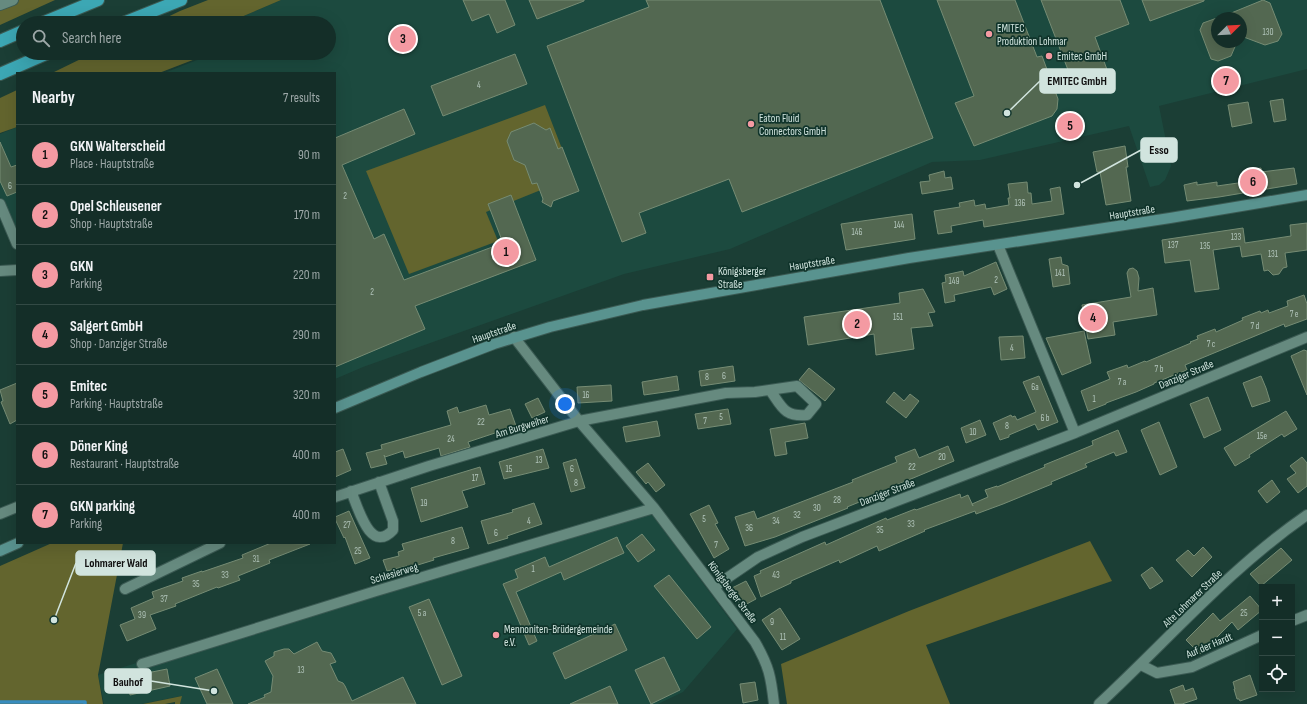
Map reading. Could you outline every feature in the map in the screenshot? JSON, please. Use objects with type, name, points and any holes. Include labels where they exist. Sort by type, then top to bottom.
[{"type":"highway","points":[[59,16],[98,0]]},
{"type":"highway","points":[[141,16],[181,0]]},
{"type":"highway","points":[[0,41],[16,34]]},
{"type":"highway","points":[[0,74],[32,60]]},
{"type":"main road","name":"Hauptstraße","points":[[336,408],[421,372],[514,337],[586,318],[670,299],[909,258],[1307,195]]},
{"type":"main road","points":[[0,551],[16,544]]},
{"type":"street","points":[[0,5],[13,0]]},
{"type":"street","points":[[0,204],[16,242]]},
{"type":"street","points":[[998,245],[1075,433]]},
{"type":"street","points":[[0,271],[16,270]]},
{"type":"street","name":"Königsberger Straße","points":[[514,337],[579,421],[654,508],[755,642],[770,673],[774,704]]},
{"type":"street","name":"Danziger Straße","points":[[714,587],[758,557],[802,537],[1075,433],[1307,337]]},
{"type":"street","name":"Am Burgweiher","points":[[336,497],[579,421],[726,392],[770,390]]},
{"type":"street","points":[[351,491],[365,524],[372,535],[380,538],[388,536],[393,530],[393,521],[379,482]]},
{"type":"street","points":[[0,514],[16,507]]},
{"type":"street","name":"Schlesierweg","points":[[142,664],[376,591],[654,508]]},
{"type":"street","name":"Alte Lohmarer Straße","points":[[1099,704],[1141,665],[1222,584],[1285,530],[1307,515]]},
{"type":"street","points":[[125,589],[218,544]]},
{"type":"street","points":[[1294,620],[1307,615]]},
{"type":"street","name":"Auf der Hardt","points":[[1141,665],[1157,673],[1192,667],[1259,636]]},
{"type":"shaded area","points":[[281,0],[1307,0],[1307,69],[1159,106],[1171,166],[1165,180],[1159,185],[1150,187],[1129,126],[980,160],[932,162],[730,249],[624,274],[363,367],[336,379],[336,72],[167,72],[197,60],[336,60],[336,16],[243,16]]},
{"type":"shaded area","points":[[16,127],[16,235],[0,197],[0,134]]},
{"type":"shaded area","points":[[644,504],[737,629],[683,692],[658,704],[180,704],[181,696],[142,704],[104,704],[98,675]]},
{"type":"green space","points":[[0,0],[55,0],[20,16],[16,16],[16,18],[0,25]]},
{"type":"green space","points":[[208,0],[281,0],[243,16],[170,16]]},
{"type":"green space","points":[[79,60],[193,60],[162,72],[54,72]]},
{"type":"green space","points":[[16,90],[16,127],[0,133],[0,98]]},
{"type":"green space","points":[[545,105],[573,177],[486,212],[498,241],[409,274],[366,171]]},
{"type":"green space","points":[[1090,541],[1112,581],[926,645],[950,704],[787,704],[781,664],[909,611]]},
{"type":"green space","points":[[50,544],[123,544],[98,675],[103,704],[0,704],[0,566]]},
{"type":"green space","points":[[182,696],[180,704],[175,704],[175,702],[165,704],[143,704]]},
{"type":"building","points":[[463,0],[505,0],[515,25],[497,33],[489,14],[472,21]]},
{"type":"building","points":[[529,0],[584,0],[584,1],[537,19]]},
{"type":"building","points":[[646,0],[880,0],[933,138],[742,212],[729,179],[639,213],[646,233],[622,242],[547,46],[649,7]]},
{"type":"building","points":[[937,0],[1015,0],[1037,57],[1042,56],[1058,99],[1057,109],[1052,116],[974,146],[955,103],[974,96]]},
{"type":"building","points":[[1041,0],[1120,0],[1129,24],[1095,37],[1109,75],[1075,88]]},
{"type":"building","points":[[1142,0],[1204,0],[1204,1],[1150,21]]},
{"type":"building","points":[[1263,0],[1270,3],[1282,34],[1278,41],[1265,45],[1247,38],[1247,12],[1234,12]]},
{"type":"building","points":[[1211,20],[1211,48],[1234,48],[1231,56],[1218,61],[1211,59],[1200,30],[1203,23]]},
{"type":"building","points":[[515,54],[527,84],[443,116],[431,86]]},
{"type":"building","points":[[1283,99],[1286,120],[1274,122],[1270,101]]},
{"type":"building","points":[[1248,102],[1252,123],[1232,127],[1228,105]]},
{"type":"building","points":[[404,109],[415,134],[342,165],[374,239],[384,234],[404,280],[503,243],[488,204],[511,195],[536,260],[415,306],[425,329],[336,367],[336,138]]},
{"type":"building","points":[[534,123],[546,130],[550,128],[558,149],[562,147],[579,191],[553,201],[551,207],[542,202],[543,199],[537,183],[532,184],[525,165],[514,160],[507,141],[511,132]]},
{"type":"building","points":[[0,142],[11,167],[16,165],[16,192],[7,196],[0,181]]},
{"type":"building","points":[[1125,146],[1128,167],[1126,167],[1131,201],[1106,205],[1100,172],[1097,172],[1093,152]]},
{"type":"building","points":[[1261,168],[1261,172],[1294,168],[1297,184],[1187,201],[1184,185],[1197,182],[1197,185],[1217,182],[1217,186],[1245,182],[1243,171]]},
{"type":"building","points":[[944,171],[945,178],[951,177],[953,189],[922,194],[920,182],[930,181],[929,175]]},
{"type":"building","points":[[1027,182],[1028,193],[1031,193],[1032,204],[1052,201],[1050,189],[1060,187],[1064,214],[984,227],[983,220],[951,226],[952,232],[938,234],[934,211],[960,207],[959,203],[974,200],[975,206],[985,204],[986,209],[1009,205],[1008,198],[1010,198],[1008,184]]},
{"type":"building","points":[[912,214],[915,239],[846,250],[841,224]]},
{"type":"building","points":[[1307,223],[1307,250],[1285,253],[1287,267],[1283,268],[1279,274],[1273,275],[1268,270],[1264,271],[1261,254],[1242,257],[1240,246],[1213,250],[1219,289],[1195,292],[1190,260],[1165,263],[1162,240],[1243,228],[1245,243],[1291,236],[1290,225]]},
{"type":"building","points":[[1061,257],[1062,264],[1068,266],[1070,284],[1053,287],[1049,259]]},
{"type":"building","points":[[996,262],[1007,289],[994,295],[991,287],[954,295],[955,301],[945,303],[942,283],[946,282],[945,275],[963,271],[964,276]]},
{"type":"building","points":[[1133,268],[1137,271],[1139,278],[1138,291],[1153,288],[1157,315],[1113,322],[1115,335],[1088,339],[1082,305],[1131,297],[1127,273],[1129,269]]},
{"type":"building","points":[[923,289],[935,312],[928,313],[933,326],[911,328],[914,349],[876,355],[874,334],[808,345],[804,317],[900,303],[899,293]]},
{"type":"building","points":[[1304,295],[1307,304],[1307,319],[1285,327],[1284,324],[1185,365],[1187,370],[1088,411],[1081,391],[1110,379],[1107,372],[1127,365],[1128,368],[1145,361],[1146,362],[1191,343],[1190,342],[1198,339],[1197,336],[1215,329],[1216,332],[1243,320],[1242,318],[1260,311],[1261,313],[1268,310],[1269,313],[1288,306],[1287,301]]},
{"type":"building","points":[[1084,331],[1091,363],[1062,375],[1046,338]]},
{"type":"building","points":[[1023,336],[1025,358],[1001,360],[999,337]]},
{"type":"building","points":[[1304,350],[1307,351],[1307,395],[1291,356]]},
{"type":"building","points":[[733,366],[735,381],[701,386],[699,371]]},
{"type":"building","points":[[809,368],[835,389],[825,401],[799,380]]},
{"type":"building","points":[[677,376],[679,390],[644,395],[642,382]]},
{"type":"building","points":[[1039,376],[1058,422],[1038,430],[1035,424],[1000,440],[993,423],[1011,415],[1012,417],[1015,416],[1017,420],[1036,412],[1023,382]]},
{"type":"building","points":[[1261,376],[1270,401],[1252,407],[1243,383]]},
{"type":"building","points":[[16,383],[16,421],[10,424],[1,402],[3,401],[0,390]]},
{"type":"building","points":[[611,385],[612,401],[578,403],[577,387]]},
{"type":"building","points":[[894,392],[904,401],[910,394],[919,401],[906,418],[886,402]]},
{"type":"building","points":[[1208,397],[1221,430],[1204,438],[1190,404]]},
{"type":"building","points":[[538,398],[545,412],[532,418],[525,404]]},
{"type":"building","points":[[486,405],[489,415],[510,409],[516,426],[468,442],[470,447],[441,456],[439,448],[405,458],[403,451],[385,457],[384,455],[387,464],[371,468],[366,453],[382,449],[381,445],[451,425],[447,411],[457,407],[459,413]]},
{"type":"building","points":[[728,409],[731,424],[698,429],[695,414]]},
{"type":"building","points":[[1286,411],[1297,429],[1284,437],[1282,434],[1249,455],[1250,457],[1235,466],[1224,448]]},
{"type":"building","points":[[980,420],[986,435],[966,443],[961,428]]},
{"type":"building","points":[[657,421],[660,436],[626,442],[623,427]]},
{"type":"building","points":[[1159,422],[1177,467],[1160,475],[1141,430]]},
{"type":"building","points":[[805,423],[808,438],[785,442],[787,454],[775,456],[770,429]]},
{"type":"building","points":[[1118,430],[1127,452],[1116,456],[1114,452],[1085,464],[1087,467],[1051,482],[1052,484],[976,514],[975,511],[924,530],[925,531],[879,551],[877,546],[840,563],[839,560],[791,581],[791,583],[761,597],[754,576],[761,573],[760,571],[825,542],[826,545],[886,518],[887,520],[960,494],[961,498],[968,495],[972,504],[988,497],[985,490],[997,487],[1045,467],[1044,465],[1093,445],[1092,441]]},
{"type":"building","points":[[948,446],[954,461],[894,486],[894,488],[847,507],[848,508],[775,537],[745,546],[735,517],[754,511],[757,519],[853,482],[852,480],[897,462],[895,457],[915,449],[919,458]]},
{"type":"building","points":[[343,449],[351,470],[336,477],[336,452]]},
{"type":"building","points":[[543,449],[549,468],[504,479],[499,462]]},
{"type":"building","points":[[1302,457],[1307,463],[1307,486],[1298,493],[1287,479],[1296,473],[1290,466]]},
{"type":"building","points":[[576,459],[585,488],[571,492],[563,463]]},
{"type":"building","points":[[648,463],[665,485],[656,492],[648,482],[646,484],[636,472]]},
{"type":"building","points":[[480,467],[485,484],[462,491],[468,507],[421,522],[411,488]]},
{"type":"building","points":[[1272,480],[1280,492],[1267,503],[1258,491]]},
{"type":"building","points":[[534,503],[542,524],[507,536],[508,538],[488,544],[481,521],[513,512],[512,510]]},
{"type":"building","points":[[709,505],[718,523],[715,524],[729,549],[714,558],[690,514]]},
{"type":"building","points":[[349,511],[370,558],[355,564],[345,537],[344,538],[336,521],[336,517]]},
{"type":"building","points":[[462,527],[469,548],[433,558],[434,560],[408,568],[407,566],[387,571],[383,560],[399,556],[398,552],[404,550],[402,544]]},
{"type":"building","points":[[642,534],[655,550],[638,562],[626,546]]},
{"type":"building","points":[[617,537],[624,553],[564,580],[561,572],[516,592],[537,641],[529,645],[503,584],[518,578],[515,570],[545,557],[549,567]]},
{"type":"building","points":[[269,544],[310,544],[269,560],[270,563],[238,576],[240,580],[218,588],[217,587],[175,604],[176,606],[150,615],[156,629],[127,641],[120,625],[135,619],[131,608],[154,598],[152,592],[183,581],[182,578],[243,558],[242,555]]},
{"type":"building","points":[[1203,547],[1212,557],[1192,577],[1176,560],[1188,550],[1194,556]]},
{"type":"building","points":[[1281,548],[1292,560],[1263,584],[1259,584],[1250,574]]},
{"type":"building","points":[[1152,567],[1163,581],[1150,589],[1141,575]]},
{"type":"building","points":[[669,575],[711,627],[697,639],[654,586]]},
{"type":"building","points":[[746,581],[756,599],[741,607],[732,588]]},
{"type":"building","points":[[1250,596],[1259,606],[1259,612],[1238,630],[1232,622],[1200,654],[1186,640],[1213,613],[1220,621]]},
{"type":"building","points":[[429,599],[462,676],[442,685],[409,607]]},
{"type":"building","points":[[780,608],[800,639],[782,650],[762,620]]},
{"type":"building","points":[[615,624],[627,650],[565,679],[553,653]]},
{"type":"building","points":[[317,642],[322,651],[331,653],[336,662],[330,664],[338,681],[343,683],[352,701],[403,677],[416,704],[248,704],[265,697],[264,695],[271,692],[273,676],[265,661],[274,656],[274,652],[289,649],[294,654]]},
{"type":"building","points":[[664,657],[680,690],[651,704],[635,670]]},
{"type":"building","points":[[167,669],[170,686],[130,695],[127,677]]},
{"type":"building","points":[[217,669],[233,704],[207,704],[195,678]]},
{"type":"building","points":[[1250,675],[1257,695],[1240,701],[1237,699],[1233,682]]},
{"type":"building","points":[[755,682],[758,700],[743,703],[740,684]]},
{"type":"building","points":[[1183,685],[1185,691],[1193,688],[1197,699],[1182,704],[1175,704],[1170,690]]},
{"type":"building","points":[[610,686],[618,704],[570,704]]},
{"type":"waterway","points":[[0,702],[85,702],[85,704]]},
{"type":"place","name":"EMITEC Produktion Lohmar","points":[[989,34]]},
{"type":"place","name":"GKN","points":[[403,39]]},
{"type":"place","name":"Emitec GmbH","points":[[1049,56]]},
{"type":"place","name":"GKN parking","points":[[1226,81]]},
{"type":"place","name":"EMITEC GmbH","points":[[1007,113]]},
{"type":"place","name":"Eaton Fluid Connectors GmbH","points":[[751,124]]},
{"type":"place","name":"Emitec","points":[[1070,126]]},
{"type":"place","name":"Döner King","points":[[1253,182]]},
{"type":"place","name":"Esso","points":[[1077,185]]},
{"type":"place","name":"GKN Walterscheid","points":[[506,252]]},
{"type":"place","name":"Königsberger Straße","points":[[710,277]]},
{"type":"place","name":"Salgert GmbH","points":[[1093,318]]},
{"type":"place","name":"Opel Schleusener","points":[[857,324]]},
{"type":"place","name":"Lohmarer Wald","points":[[54,620]]},
{"type":"place","name":"Mennoniten-Brüdergemeinde e.V.","points":[[496,635]]},
{"type":"place","name":"Bauhof","points":[[214,691]]}]
